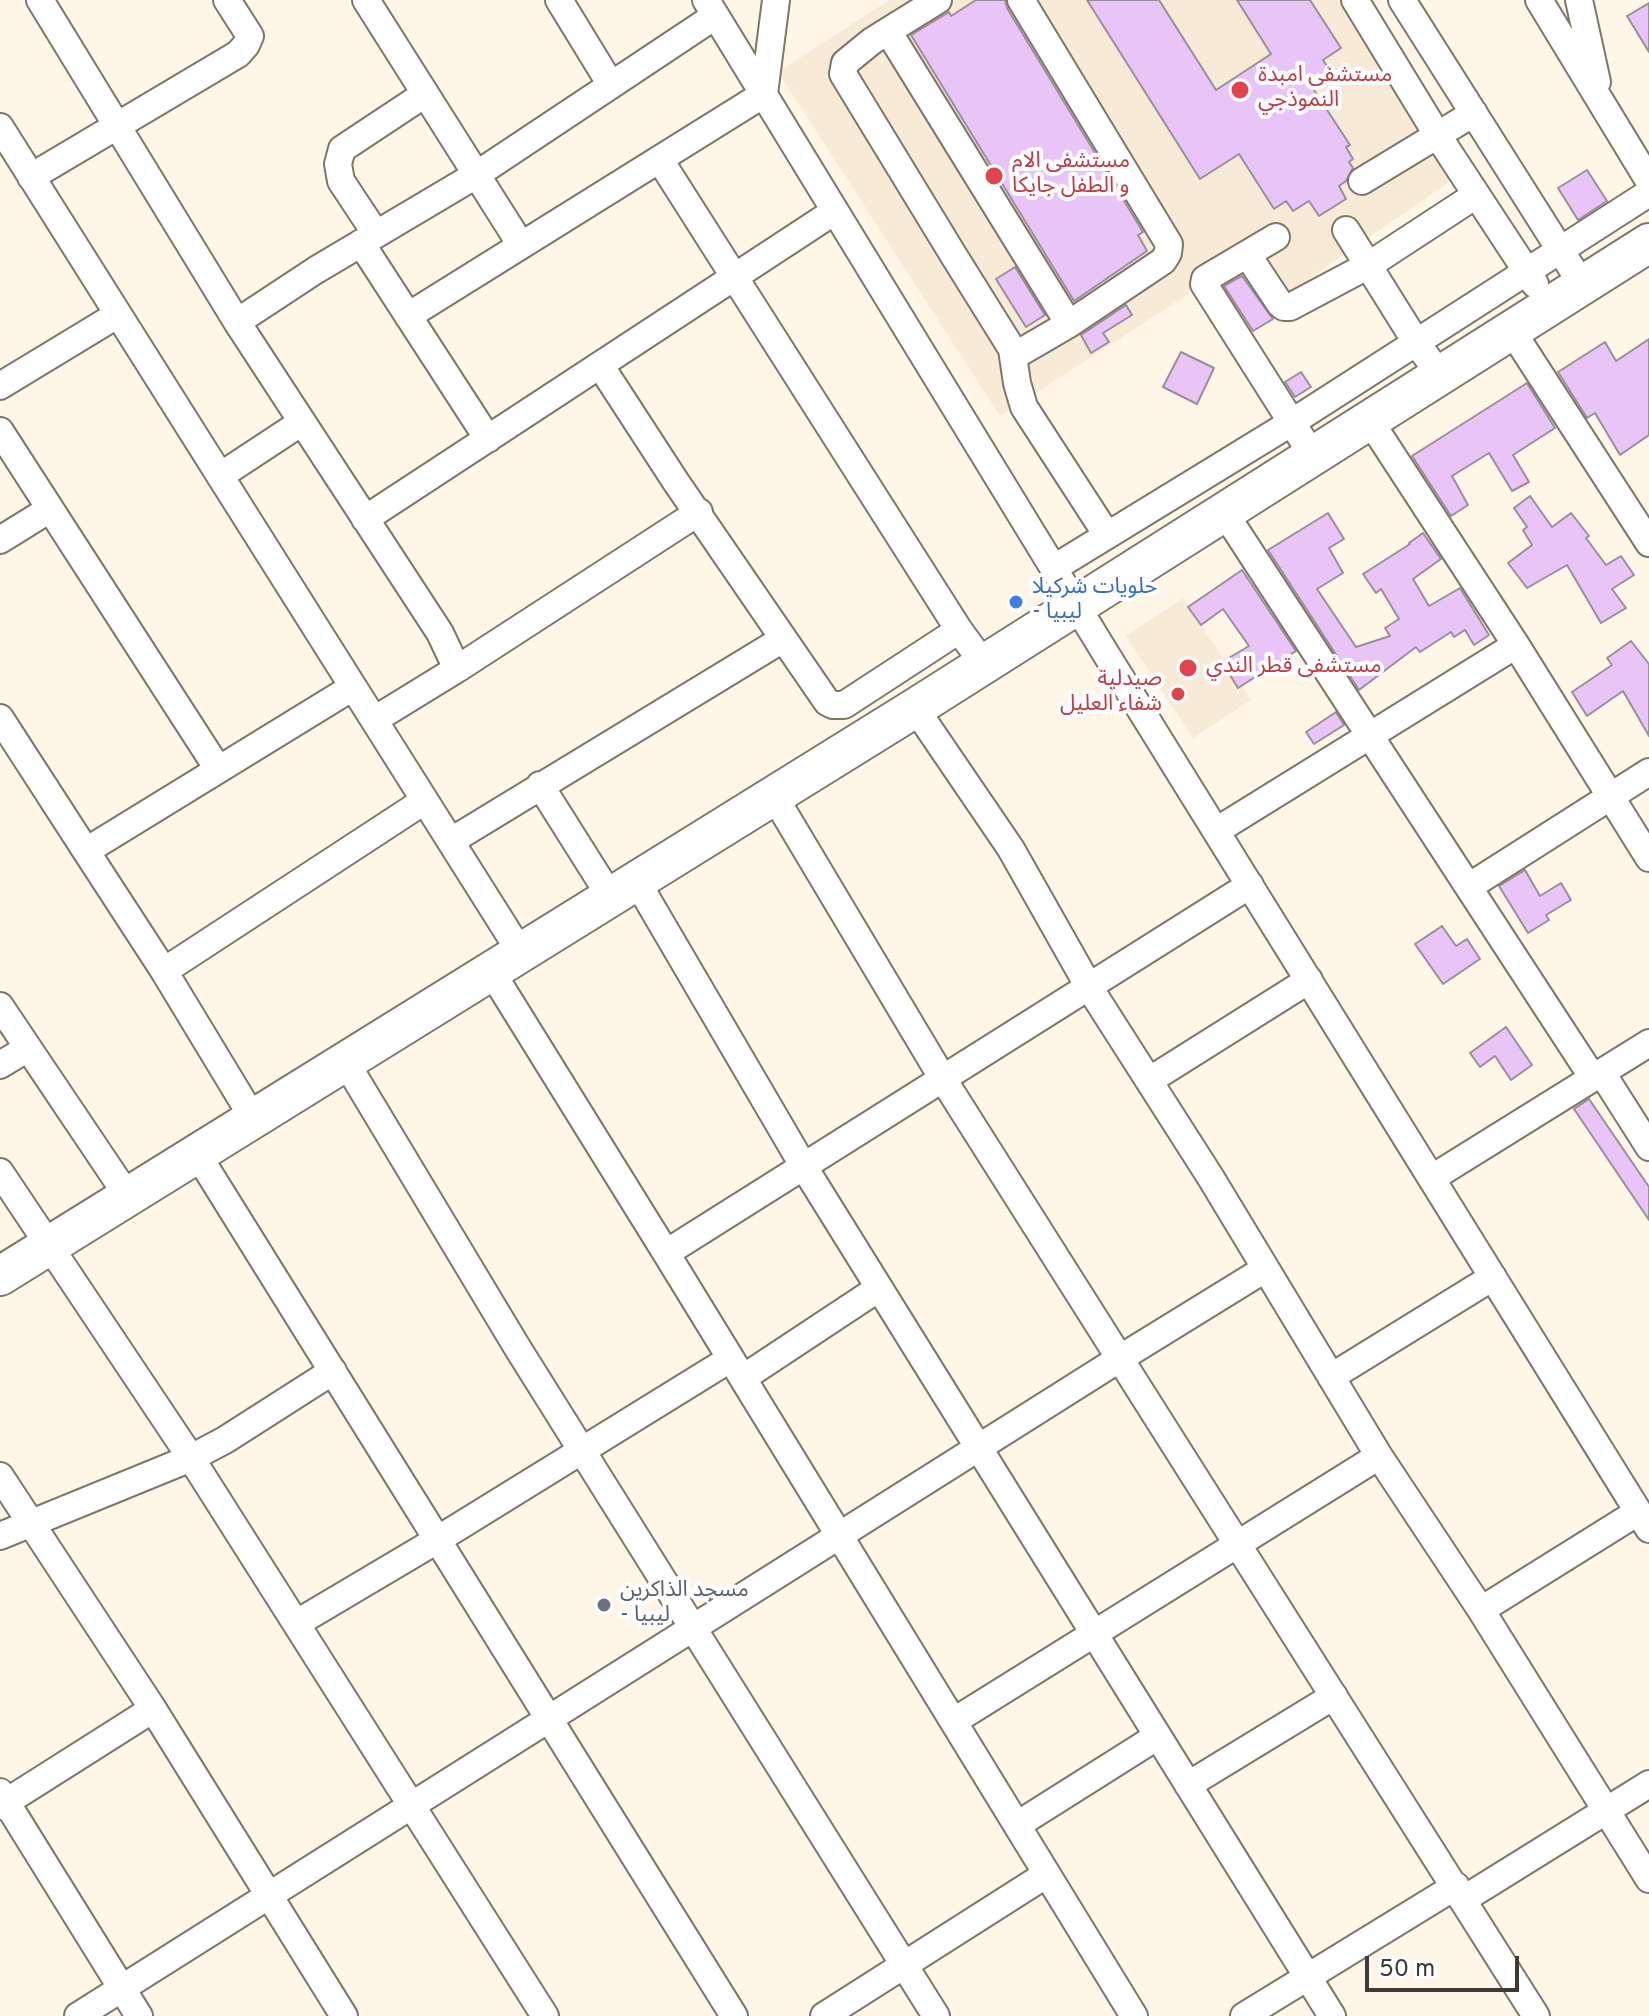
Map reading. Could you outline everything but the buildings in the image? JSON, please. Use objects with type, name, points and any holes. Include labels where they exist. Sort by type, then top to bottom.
[{"type":"highway","points":[[0,1276],[915,708],[1649,243]]},
{"type":"street","points":[[40,0],[237,322],[440,633],[457,669]]},
{"type":"street","points":[[31,177],[238,54],[250,36],[227,0]]},
{"type":"street","points":[[366,0],[521,245]]},
{"type":"street","points":[[559,0],[611,85]]},
{"type":"street","points":[[764,94],[776,0]]},
{"type":"street","points":[[938,0],[845,63],[843,74],[1012,349],[1024,407],[1107,535]]},
{"type":"street","points":[[1012,349],[1021,352],[1069,324],[1163,261],[1169,244],[1021,0]]},
{"type":"street","points":[[1355,0],[1549,308]]},
{"type":"street","points":[[1539,0],[1649,181]]},
{"type":"street","points":[[1579,0],[1602,105]]},
{"type":"street","points":[[237,322],[368,238],[476,175],[611,85],[711,8],[1216,831],[1493,1277],[1642,1508],[1481,1610]]},
{"type":"street","points":[[1379,39],[1407,9],[1583,286]]},
{"type":"street","points":[[888,31],[1069,324]]},
{"type":"street","points":[[425,94],[342,149],[338,164],[341,181],[408,316],[488,439]]},
{"type":"street","points":[[408,316],[764,94]]},
{"type":"street","points":[[1362,181],[1474,113]]},
{"type":"street","points":[[0,127],[451,841],[506,962],[666,1253],[1134,2016]]},
{"type":"street","points":[[660,160],[983,663]]},
{"type":"street","points":[[1054,568],[1294,421],[1649,193]]},
{"type":"street","points":[[1247,254],[1284,307],[1290,307],[1369,265],[1476,195]]},
{"type":"street","points":[[365,519],[835,211]]},
{"type":"street","points":[[1346,230],[1440,375]]},
{"type":"street","points":[[1276,237],[1205,279],[1204,284],[1294,421],[1313,456]]},
{"type":"street","points":[[0,386],[117,315]]},
{"type":"street","points":[[1512,331],[1649,543]]},
{"type":"street","points":[[600,365],[827,702],[844,705],[959,630]]},
{"type":"street","points":[[1370,421],[1516,645],[1649,858]]},
{"type":"street","points":[[220,476],[302,422]]},
{"type":"street","points":[[0,431],[218,769]]},
{"type":"street","points":[[0,540],[50,509]]},
{"type":"street","points":[[374,720],[699,512]]},
{"type":"street","points":[[1224,512],[1470,886],[1649,1147]]},
{"type":"street","points":[[451,841],[783,639]]},
{"type":"street","points":[[1216,831],[1516,645]]},
{"type":"street","points":[[86,851],[353,687]]},
{"type":"street","points":[[915,708],[1011,849],[1089,987],[1150,1080],[1379,1456],[1481,1610],[1649,1879]]},
{"type":"street","points":[[0,718],[164,971],[253,1118]]},
{"type":"street","points":[[1470,886],[1649,772]]},
{"type":"street","points":[[540,785],[623,888],[804,1167],[1332,2016]]},
{"type":"street","points":[[774,796],[943,1079],[1536,2016]]},
{"type":"street","points":[[164,971],[424,801]]},
{"type":"street","points":[[666,1253],[1250,885]]},
{"type":"street","points":[[1150,1080],[1309,980]]},
{"type":"street","points":[[0,1006],[127,1195]]},
{"type":"street","points":[[1432,1178],[1649,1043]]},
{"type":"street","points":[[0,1065],[28,1048]]},
{"type":"street","points":[[345,1061],[582,1451],[936,2016]]},
{"type":"street","points":[[196,1152],[734,2016]]},
{"type":"street","points":[[0,1172],[191,1458],[545,2016]]},
{"type":"street","points":[[78,2016],[1265,1269]]},
{"type":"street","points":[[1331,1377],[1493,1277]]},
{"type":"street","points":[[297,1623],[582,1451],[879,1288]]},
{"type":"street","points":[[0,1536],[191,1458],[225,1440],[333,1371]]},
{"type":"street","points":[[954,1721],[1379,1456]]},
{"type":"street","points":[[0,1476],[153,1709],[344,2016]]},
{"type":"street","points":[[1188,1785],[1334,1696]]},
{"type":"street","points":[[139,2016],[2,1800],[153,1709]]},
{"type":"street","points":[[1017,1825],[1158,1736]]},
{"type":"street","points":[[1244,2016],[1307,1976],[1607,1811],[1649,1784]]},
{"type":"street","points":[[824,2016],[1047,1874]]},
{"type":"shaded area","points":[[889,0],[1338,0],[1452,180],[1242,325],[1207,282],[1000,416],[778,72]]},
{"type":"shaded area","name":"مستشفى قطر الندي","points":[[1183,598],[1251,700],[1193,738],[1126,636]]},
{"type":"place","name":"مستشفى امبدة النموذجي","points":[[1240,90]]},
{"type":"place","name":"مستشفى الام و الطفل جايكا","points":[[994,176]]},
{"type":"place","name":"حلويات شركيلا - ليبيا","points":[[1016,602]]},
{"type":"place","name":"مستشفى قطر الندي","points":[[1188,668]]},
{"type":"place","name":"صيدلية شفاء العليل","points":[[1178,694]]},
{"type":"place","name":"مسجد الذاكرين - ليبيا","points":[[604,1605]]}]
